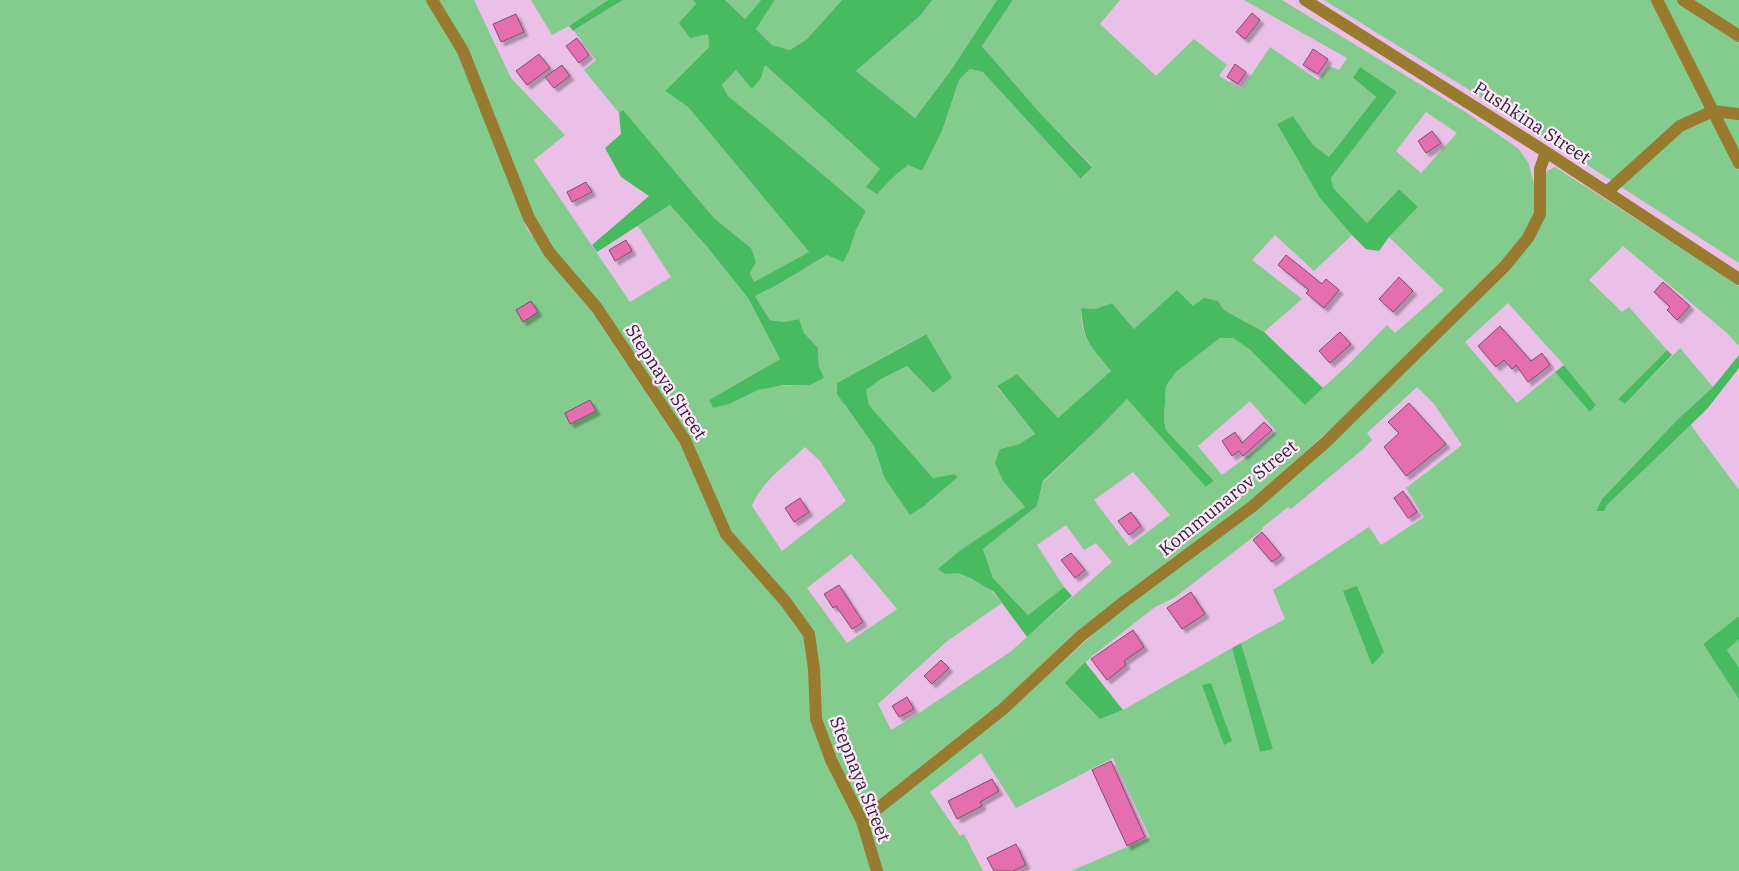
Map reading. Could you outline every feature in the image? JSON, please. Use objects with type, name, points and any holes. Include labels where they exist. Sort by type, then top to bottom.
[{"type":"street","name":"Stepnaya Street","points":[[432,0],[463,51],[529,218],[549,252],[598,308],[685,440],[726,534],[785,601],[810,634],[814,669],[816,719],[831,760],[862,821],[877,871]]},
{"type":"street","name":"Pushkina Street","points":[[1305,0],[1546,152],[1739,279]]},
{"type":"street","points":[[1657,0],[1739,163]]},
{"type":"street","points":[[1683,0],[1739,36]]},
{"type":"street","points":[[1607,192],[1680,126],[1712,111],[1739,114]]},
{"type":"street","name":"Kommunarov Street","points":[[862,821],[1003,709],[1081,636],[1253,506],[1326,442],[1504,266],[1528,238],[1540,214],[1540,169],[1546,152]]},
{"type":"green space","points":[[0,0],[426,0],[452,40],[468,75],[527,229],[598,318],[675,432],[719,529],[763,567],[726,525],[682,425],[548,242],[529,206],[437,0],[474,0],[511,78],[565,135],[534,160],[630,302],[671,277],[638,226],[670,205],[748,298],[780,359],[709,400],[713,408],[764,388],[810,385],[819,367],[818,348],[804,333],[799,319],[783,322],[770,320],[755,296],[827,255],[849,251],[856,230],[866,211],[728,96],[722,85],[736,70],[761,78],[765,65],[891,179],[908,165],[922,171],[942,131],[959,80],[970,69],[983,71],[1082,179],[1092,166],[1039,112],[982,46],[1013,0],[1120,0],[1100,24],[1156,76],[1194,39],[1227,65],[1219,76],[1242,89],[1270,47],[1318,80],[1329,66],[1339,70],[1347,58],[1244,0],[1282,0],[1467,113],[1519,149],[1529,164],[1535,188],[1535,212],[1525,236],[1501,263],[1392,373],[1249,503],[1122,596],[1032,689],[1116,614],[1251,513],[1528,246],[1547,171],[1555,167],[1739,286],[1739,346],[1726,332],[1623,246],[1589,280],[1622,312],[1629,307],[1667,350],[1618,399],[1625,404],[1680,348],[1713,387],[1677,420],[1602,499],[1596,511],[1604,511],[1607,505],[1690,424],[1739,490],[1739,616],[1703,644],[1739,699],[1739,871],[1071,871],[1150,837],[1113,758],[1016,808],[981,753],[930,792],[960,836],[964,834],[983,871],[0,871]],"holes":[[[1353,78],[1397,92],[1331,178],[1332,188],[1367,223],[1399,189],[1418,207],[1389,237],[1444,290],[1395,333],[1387,325],[1347,366],[1305,404],[1249,349],[1233,338],[1220,338],[1176,372],[1166,386],[1164,420],[1166,430],[1214,481],[1207,487],[1127,399],[1043,482],[1037,506],[983,549],[993,578],[1028,615],[1064,587],[1037,545],[1066,525],[1084,550],[1096,543],[1112,562],[1010,652],[891,730],[878,704],[946,642],[1002,603],[988,589],[958,573],[962,549],[1025,507],[1003,481],[1000,449],[1019,444],[1035,434],[997,387],[1017,374],[1058,419],[1111,371],[1085,336],[1081,308],[1095,309],[1112,303],[1134,329],[1193,306],[1218,301],[1224,310],[1264,332],[1302,299],[1252,260],[1275,235],[1314,271],[1352,235],[1299,162],[1277,124],[1293,116],[1313,145],[1329,157],[1376,97]],[[1426,112],[1457,133],[1421,173],[1396,151]],[[1508,303],[1564,365],[1596,405],[1590,412],[1555,372],[1517,403],[1465,342]],[[925,334],[933,393],[907,366],[881,379],[865,390],[869,405],[933,478],[954,474],[958,477],[924,506],[884,477],[874,446],[845,406],[837,383]],[[1417,387],[1434,404],[1462,445],[1406,488],[1424,517],[1381,545],[1369,527],[1273,590],[1285,619],[1241,643],[1273,749],[1260,752],[1232,648],[1123,710],[1100,719],[1070,679],[1091,657],[1155,607],[1174,598],[1261,531],[1263,527],[1288,507],[1291,509],[1372,440],[1367,433]],[[1250,401],[1276,431],[1254,451],[1222,475],[1198,446]],[[805,447],[820,461],[846,501],[782,551],[752,506],[761,489]],[[1133,472],[1170,515],[1129,546],[1094,500]],[[851,554],[897,609],[847,643],[807,588]]]},
{"type":"green space","points":[[531,0],[608,0],[552,35]]},
{"type":"green space","points":[[608,0],[623,0],[573,31],[569,26]]},
{"type":"green space","points":[[623,0],[693,0],[696,4],[708,33],[709,47],[665,91],[688,107],[809,252],[754,283],[750,273],[751,248],[714,218],[623,111],[619,113],[584,70],[596,60],[574,31]]},
{"type":"green space","points":[[693,0],[725,0],[745,19],[761,0],[775,0],[756,29],[772,45],[790,50],[807,39],[842,0],[932,0],[921,15],[856,71],[915,118],[949,73],[997,0],[1013,0],[982,46],[1039,112],[1092,167],[1081,179],[983,72],[970,69],[959,80],[942,131],[922,171],[908,165],[877,194],[866,187],[880,169],[765,65],[761,78],[752,89],[736,70],[722,85],[728,96],[866,211],[843,262],[827,255],[755,296],[770,320],[783,322],[799,319],[804,333],[818,348],[819,367],[824,378],[810,385],[784,385],[758,390],[729,404],[713,408],[709,400],[780,359],[748,298],[670,205],[597,252],[592,245],[649,196],[621,177],[605,148],[621,134],[619,113],[623,110],[714,218],[751,248],[756,262],[750,273],[754,282],[809,252],[688,107],[665,91],[709,47],[708,34],[690,38],[679,23],[696,4]]},
{"type":"green space","points":[[725,0],[761,0],[745,19]]},
{"type":"green space","points":[[775,0],[842,0],[807,39],[790,50],[772,45],[756,29]]},
{"type":"green space","points":[[932,0],[997,0],[949,73],[915,118],[856,71],[921,15]]},
{"type":"green space","points":[[1324,0],[1739,0],[1739,263],[1508,114]]},
{"type":"green space","points":[[1360,67],[1397,92],[1331,178],[1333,188],[1367,223],[1399,189],[1418,207],[1389,237],[1379,251],[1366,249],[1320,198],[1277,124],[1293,116],[1313,145],[1329,157],[1376,97],[1353,78]]},
{"type":"green space","points":[[1177,290],[1193,306],[1204,298],[1218,301],[1224,310],[1264,332],[1323,388],[1305,405],[1249,349],[1233,338],[1220,338],[1176,372],[1166,386],[1164,420],[1166,430],[1214,481],[1206,487],[1127,399],[1043,481],[1037,506],[983,549],[993,578],[1028,615],[1064,587],[1072,596],[1027,637],[994,592],[958,573],[945,574],[938,569],[962,549],[1025,507],[1003,481],[995,463],[1000,449],[1019,444],[1035,434],[997,386],[1017,374],[1058,418],[1111,371],[1086,337],[1081,308],[1095,309],[1112,303],[1134,329]]},
{"type":"green space","points":[[926,334],[952,378],[933,393],[907,366],[881,379],[866,390],[869,405],[933,478],[954,474],[958,477],[924,506],[910,515],[884,477],[874,446],[837,394],[837,383]]},
{"type":"green space","points":[[1667,350],[1672,355],[1625,404],[1618,399]]},
{"type":"green space","points":[[1739,355],[1739,368],[1707,409],[1607,505],[1604,511],[1596,511],[1602,499],[1677,420],[1713,387]]},
{"type":"green space","points":[[1564,365],[1596,405],[1590,412],[1555,372]]},
{"type":"green space","points":[[1357,586],[1384,652],[1372,665],[1343,591]]},
{"type":"green space","points":[[1739,616],[1739,639],[1727,650],[1739,668],[1739,699],[1703,644]]},
{"type":"green space","points":[[1739,639],[1739,668],[1727,650]]},
{"type":"green space","points":[[1241,643],[1273,749],[1260,752],[1232,648]]},
{"type":"green space","points":[[1085,662],[1123,710],[1100,719],[1065,683]]},
{"type":"green space","points":[[1211,683],[1232,741],[1224,745],[1202,685]]},
{"type":"building","points":[[1252,13],[1260,20],[1245,39],[1236,32]]},
{"type":"building","points":[[516,14],[524,32],[501,42],[493,24]]},
{"type":"building","points":[[577,38],[589,55],[579,63],[566,46]]},
{"type":"building","points":[[1313,49],[1328,59],[1318,74],[1303,65]]},
{"type":"building","points":[[539,54],[550,68],[527,85],[516,71]]},
{"type":"building","points":[[1235,64],[1246,72],[1238,84],[1227,77]]},
{"type":"building","points":[[562,65],[570,76],[554,88],[545,77]]},
{"type":"building","points":[[1432,131],[1441,143],[1426,153],[1418,141]]},
{"type":"building","points":[[586,182],[592,192],[572,202],[567,192]]},
{"type":"building","points":[[626,240],[632,251],[615,261],[609,250]]},
{"type":"building","points":[[1286,255],[1322,284],[1326,279],[1339,290],[1324,308],[1306,293],[1309,290],[1278,265]]},
{"type":"building","points":[[1399,277],[1413,291],[1393,312],[1379,299]]},
{"type":"building","points":[[1663,282],[1690,306],[1677,320],[1667,310],[1670,307],[1654,292]]},
{"type":"building","points":[[531,301],[538,312],[523,322],[516,310]]},
{"type":"building","points":[[1500,326],[1531,361],[1542,353],[1550,365],[1528,382],[1516,365],[1512,369],[1504,360],[1496,367],[1478,346]]},
{"type":"building","points":[[1340,332],[1351,344],[1330,363],[1319,351]]},
{"type":"building","points":[[590,400],[596,411],[570,424],[565,413]]},
{"type":"building","points":[[1409,403],[1446,444],[1406,476],[1384,447],[1399,433],[1388,422]]},
{"type":"building","points":[[1264,422],[1272,430],[1243,456],[1239,451],[1232,456],[1222,441],[1235,432],[1242,443]]},
{"type":"building","points":[[1403,491],[1417,512],[1408,518],[1394,498]]},
{"type":"building","points":[[800,498],[809,512],[794,522],[785,508]]},
{"type":"building","points":[[1131,512],[1141,526],[1129,535],[1118,521]]},
{"type":"building","points":[[1262,532],[1281,555],[1272,562],[1253,540]]},
{"type":"building","points":[[1071,553],[1085,570],[1075,578],[1061,560]]},
{"type":"building","points":[[839,585],[863,622],[852,629],[836,606],[833,608],[824,594]]},
{"type":"building","points":[[1191,592],[1205,614],[1182,629],[1167,608]]},
{"type":"building","points":[[1133,630],[1144,647],[1124,661],[1126,665],[1107,680],[1091,659]]},
{"type":"building","points":[[941,660],[949,668],[932,684],[924,676]]},
{"type":"building","points":[[907,697],[914,709],[899,717],[892,706]]},
{"type":"building","points":[[1111,761],[1145,837],[1127,846],[1092,770]]},
{"type":"building","points":[[992,779],[999,791],[980,802],[982,806],[957,819],[948,801]]},
{"type":"building","points":[[1016,844],[1026,865],[1013,871],[994,871],[987,858]]}]
